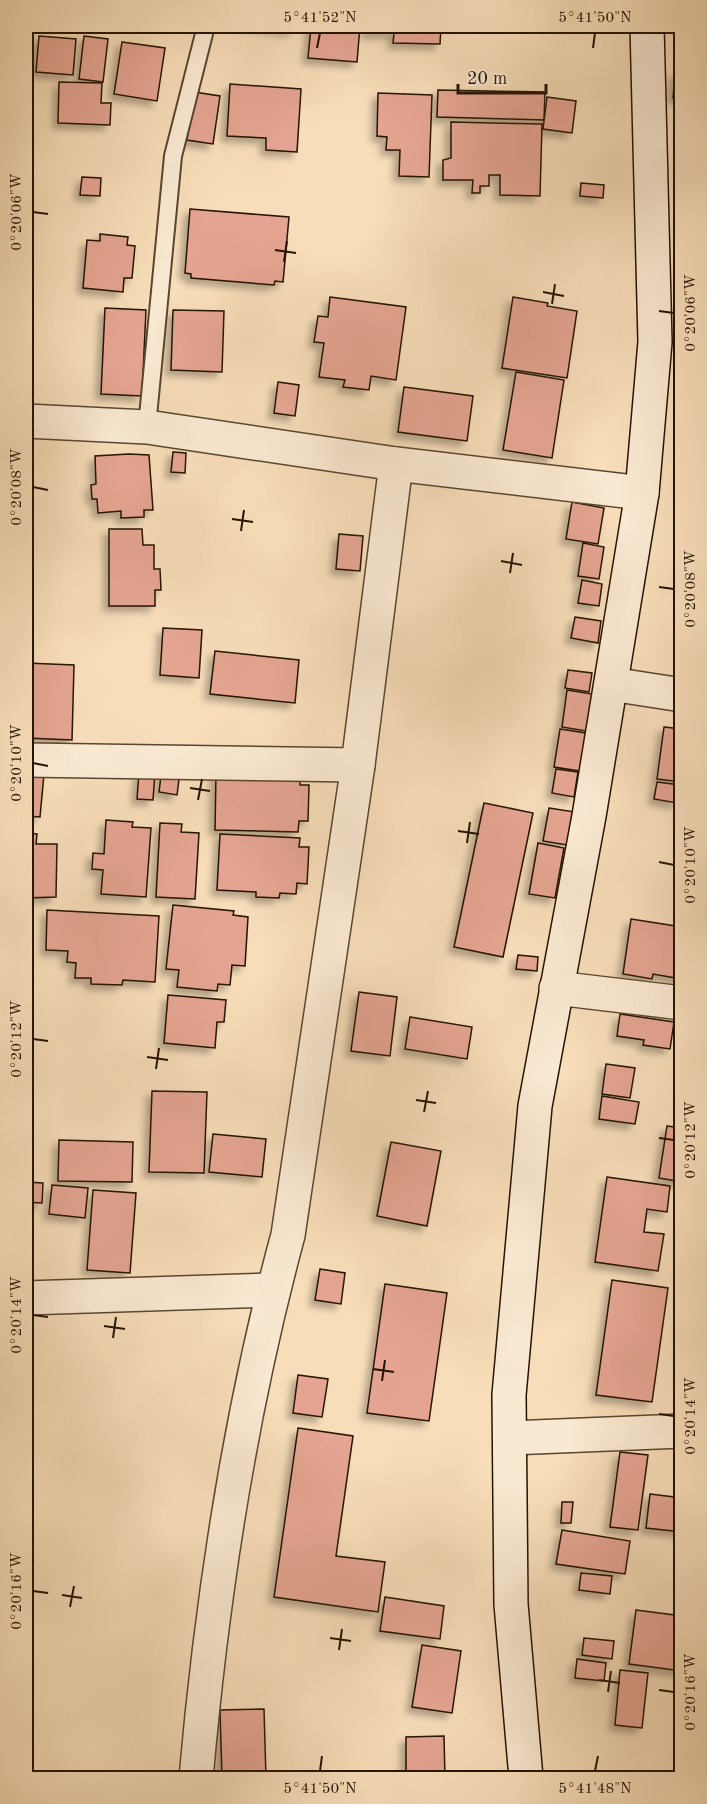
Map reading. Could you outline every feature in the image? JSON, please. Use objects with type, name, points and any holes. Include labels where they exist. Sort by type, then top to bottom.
[{"type":"street","points":[[526,1779],[511,1604],[509,1395],[535,1106],[611,684],[642,493],[655,342],[647,26]]},
{"type":"street","points":[[26,421],[147,427],[396,464],[642,493]]},
{"type":"street","points":[[196,1779],[202,1709],[234,1480],[273,1290],[288,1235],[358,765],[396,464]]},
{"type":"street","points":[[611,684],[681,695]]},
{"type":"street","points":[[26,760],[358,765]]},
{"type":"street","points":[[556,988],[681,1003]]},
{"type":"street","points":[[26,1298],[273,1290]]},
{"type":"street","points":[[510,1438],[681,1431]]},
{"type":"lane","points":[[147,427],[173,156],[206,26]]},
{"type":"building","points":[[246,26],[294,26],[293,31]]},
{"type":"building","points":[[311,26],[360,26],[357,62],[308,58]]},
{"type":"building","points":[[368,26],[441,26],[440,44],[393,43],[394,33],[367,33]]},
{"type":"building","points":[[39,36],[76,39],[73,75],[36,72]]},
{"type":"building","points":[[84,36],[108,39],[103,82],[79,79]]},
{"type":"building","points":[[122,42],[165,48],[157,101],[114,94]]},
{"type":"building","points":[[675,73],[682,73],[682,98],[673,98]]},
{"type":"building","points":[[59,82],[102,83],[101,103],[111,103],[110,125],[58,123]]},
{"type":"building","points":[[230,84],[301,89],[297,152],[266,150],[266,138],[227,136]]},
{"type":"building","points":[[438,90],[545,92],[544,120],[437,117]]},
{"type":"building","points":[[194,92],[220,96],[213,144],[187,140]]},
{"type":"building","points":[[378,93],[432,95],[429,177],[399,176],[400,150],[386,150],[387,137],[377,136]]},
{"type":"building","points":[[547,97],[576,101],[572,133],[543,129]]},
{"type":"building","points":[[451,122],[542,124],[540,196],[500,195],[500,175],[489,175],[489,186],[480,186],[480,193],[472,193],[473,180],[443,180],[443,160],[451,158]]},
{"type":"building","points":[[82,177],[101,178],[100,196],[80,195]]},
{"type":"building","points":[[581,183],[604,185],[603,198],[580,196]]},
{"type":"building","points":[[190,209],[289,217],[283,282],[275,281],[274,285],[191,278],[191,274],[185,273]]},
{"type":"building","points":[[100,234],[128,237],[127,245],[135,246],[132,278],[124,278],[123,292],[83,288],[87,240],[100,241]]},
{"type":"building","points":[[330,297],[406,307],[396,380],[371,376],[369,390],[343,387],[345,380],[319,377],[324,343],[314,342],[318,316],[328,317]]},
{"type":"building","points":[[513,297],[577,311],[567,378],[502,368]]},
{"type":"building","points":[[105,308],[146,310],[142,396],[101,394]]},
{"type":"building","points":[[173,310],[224,311],[222,372],[171,370]]},
{"type":"building","points":[[516,372],[564,380],[552,458],[503,450]]},
{"type":"building","points":[[278,382],[299,385],[295,416],[274,413]]},
{"type":"building","points":[[404,387],[473,396],[467,441],[398,432]]},
{"type":"building","points":[[173,452],[186,453],[185,473],[171,472]]},
{"type":"building","points":[[149,455],[153,510],[144,510],[144,517],[121,518],[121,511],[98,513],[97,499],[92,499],[91,485],[96,484],[95,456]]},
{"type":"building","points":[[572,502],[604,508],[598,544],[566,539]]},
{"type":"building","points":[[109,529],[142,529],[143,545],[154,545],[154,569],[160,569],[161,590],[155,590],[155,606],[109,606]]},
{"type":"building","points":[[339,534],[363,536],[360,571],[336,569]]},
{"type":"building","points":[[583,543],[604,547],[599,579],[578,576]]},
{"type":"building","points":[[582,580],[602,584],[599,606],[578,603]]},
{"type":"building","points":[[575,617],[601,621],[598,643],[571,638]]},
{"type":"building","points":[[163,628],[202,630],[199,678],[160,675]]},
{"type":"building","points":[[215,651],[299,660],[295,703],[210,694]]},
{"type":"building","points":[[26,663],[74,665],[72,740],[26,738]]},
{"type":"building","points":[[568,670],[592,673],[589,692],[565,688]]},
{"type":"building","points":[[567,690],[592,694],[586,731],[562,727]]},
{"type":"building","points":[[664,727],[682,729],[682,782],[657,779]]},
{"type":"building","points":[[560,729],[586,733],[580,771],[554,767]]},
{"type":"building","points":[[162,768],[180,771],[177,795],[159,792]]},
{"type":"building","points":[[556,769],[578,772],[574,797],[552,793]]},
{"type":"building","points":[[26,772],[44,774],[40,817],[26,816]]},
{"type":"building","points":[[139,772],[155,773],[153,800],[137,799]]},
{"type":"building","points":[[216,772],[300,775],[300,785],[309,785],[308,821],[299,821],[298,832],[215,830]]},
{"type":"building","points":[[657,782],[680,785],[677,803],[654,799]]},
{"type":"building","points":[[484,803],[533,813],[503,957],[454,947]]},
{"type":"building","points":[[549,808],[575,812],[567,845],[543,841]]},
{"type":"building","points":[[106,820],[133,822],[132,827],[151,828],[146,897],[101,894],[103,870],[92,869],[93,853],[104,854]]},
{"type":"building","points":[[160,823],[182,824],[181,832],[199,833],[195,899],[156,897]]},
{"type":"building","points":[[26,833],[37,834],[36,844],[57,844],[56,897],[26,898]]},
{"type":"building","points":[[220,834],[300,838],[299,847],[309,847],[307,884],[297,883],[296,894],[280,893],[279,898],[256,897],[256,892],[217,890]]},
{"type":"building","points":[[538,843],[564,848],[555,898],[529,894]]},
{"type":"building","points":[[173,905],[234,911],[233,915],[248,917],[245,966],[232,965],[230,985],[218,984],[217,991],[177,987],[179,970],[166,969]]},
{"type":"building","points":[[47,910],[159,916],[155,982],[123,980],[122,985],[91,984],[91,978],[75,978],[76,963],[67,962],[68,951],[46,950]]},
{"type":"building","points":[[631,919],[682,927],[682,979],[653,974],[652,979],[623,974]]},
{"type":"building","points":[[518,955],[538,957],[537,971],[516,969]]},
{"type":"building","points":[[359,992],[397,997],[390,1056],[351,1051]]},
{"type":"building","points":[[168,995],[226,1000],[224,1022],[217,1022],[215,1048],[164,1043]]},
{"type":"building","points":[[620,1014],[674,1022],[670,1049],[643,1045],[644,1040],[617,1036]]},
{"type":"building","points":[[410,1017],[472,1027],[467,1059],[405,1049]]},
{"type":"building","points":[[606,1064],[635,1068],[630,1098],[602,1094]]},
{"type":"building","points":[[152,1091],[207,1092],[204,1173],[149,1172]]},
{"type":"building","points":[[602,1096],[639,1102],[635,1124],[599,1119]]},
{"type":"building","points":[[667,1126],[682,1128],[682,1182],[659,1178]]},
{"type":"building","points":[[213,1134],[266,1139],[262,1177],[209,1172]]},
{"type":"building","points":[[59,1140],[133,1142],[132,1182],[58,1181]]},
{"type":"building","points":[[391,1142],[441,1151],[427,1226],[377,1216]]},
{"type":"building","points":[[607,1177],[670,1186],[667,1212],[647,1209],[644,1232],[664,1234],[658,1271],[595,1262]]},
{"type":"building","points":[[26,1182],[43,1183],[42,1203],[26,1202]]},
{"type":"building","points":[[52,1185],[88,1188],[85,1218],[49,1214]]},
{"type":"building","points":[[93,1190],[136,1193],[130,1273],[87,1270]]},
{"type":"building","points":[[320,1269],[345,1273],[341,1304],[315,1300]]},
{"type":"building","points":[[612,1280],[668,1288],[652,1402],[596,1395]]},
{"type":"building","points":[[385,1284],[447,1293],[429,1421],[367,1413]]},
{"type":"building","points":[[298,1375],[328,1379],[322,1417],[293,1413]]},
{"type":"building","points":[[298,1428],[353,1436],[336,1556],[385,1562],[378,1612],[274,1597]]},
{"type":"building","points":[[620,1452],[648,1455],[638,1530],[610,1527]]},
{"type":"building","points":[[650,1494],[682,1498],[682,1532],[646,1528]]},
{"type":"building","points":[[562,1502],[573,1502],[571,1523],[561,1523]]},
{"type":"building","points":[[562,1530],[630,1541],[625,1574],[556,1564]]},
{"type":"building","points":[[581,1573],[612,1576],[610,1594],[579,1590]]},
{"type":"building","points":[[385,1597],[444,1606],[440,1639],[380,1631]]},
{"type":"building","points":[[636,1610],[682,1616],[682,1671],[629,1664]]},
{"type":"building","points":[[584,1638],[614,1641],[612,1659],[582,1655]]},
{"type":"building","points":[[422,1645],[461,1651],[452,1713],[412,1707]]},
{"type":"building","points":[[577,1659],[606,1663],[604,1681],[575,1678]]},
{"type":"building","points":[[620,1670],[648,1673],[642,1728],[615,1725]]},
{"type":"building","points":[[264,1709],[266,1778],[222,1778],[220,1710]]},
{"type":"building","points":[[444,1736],[445,1778],[406,1778],[406,1737]]}]
